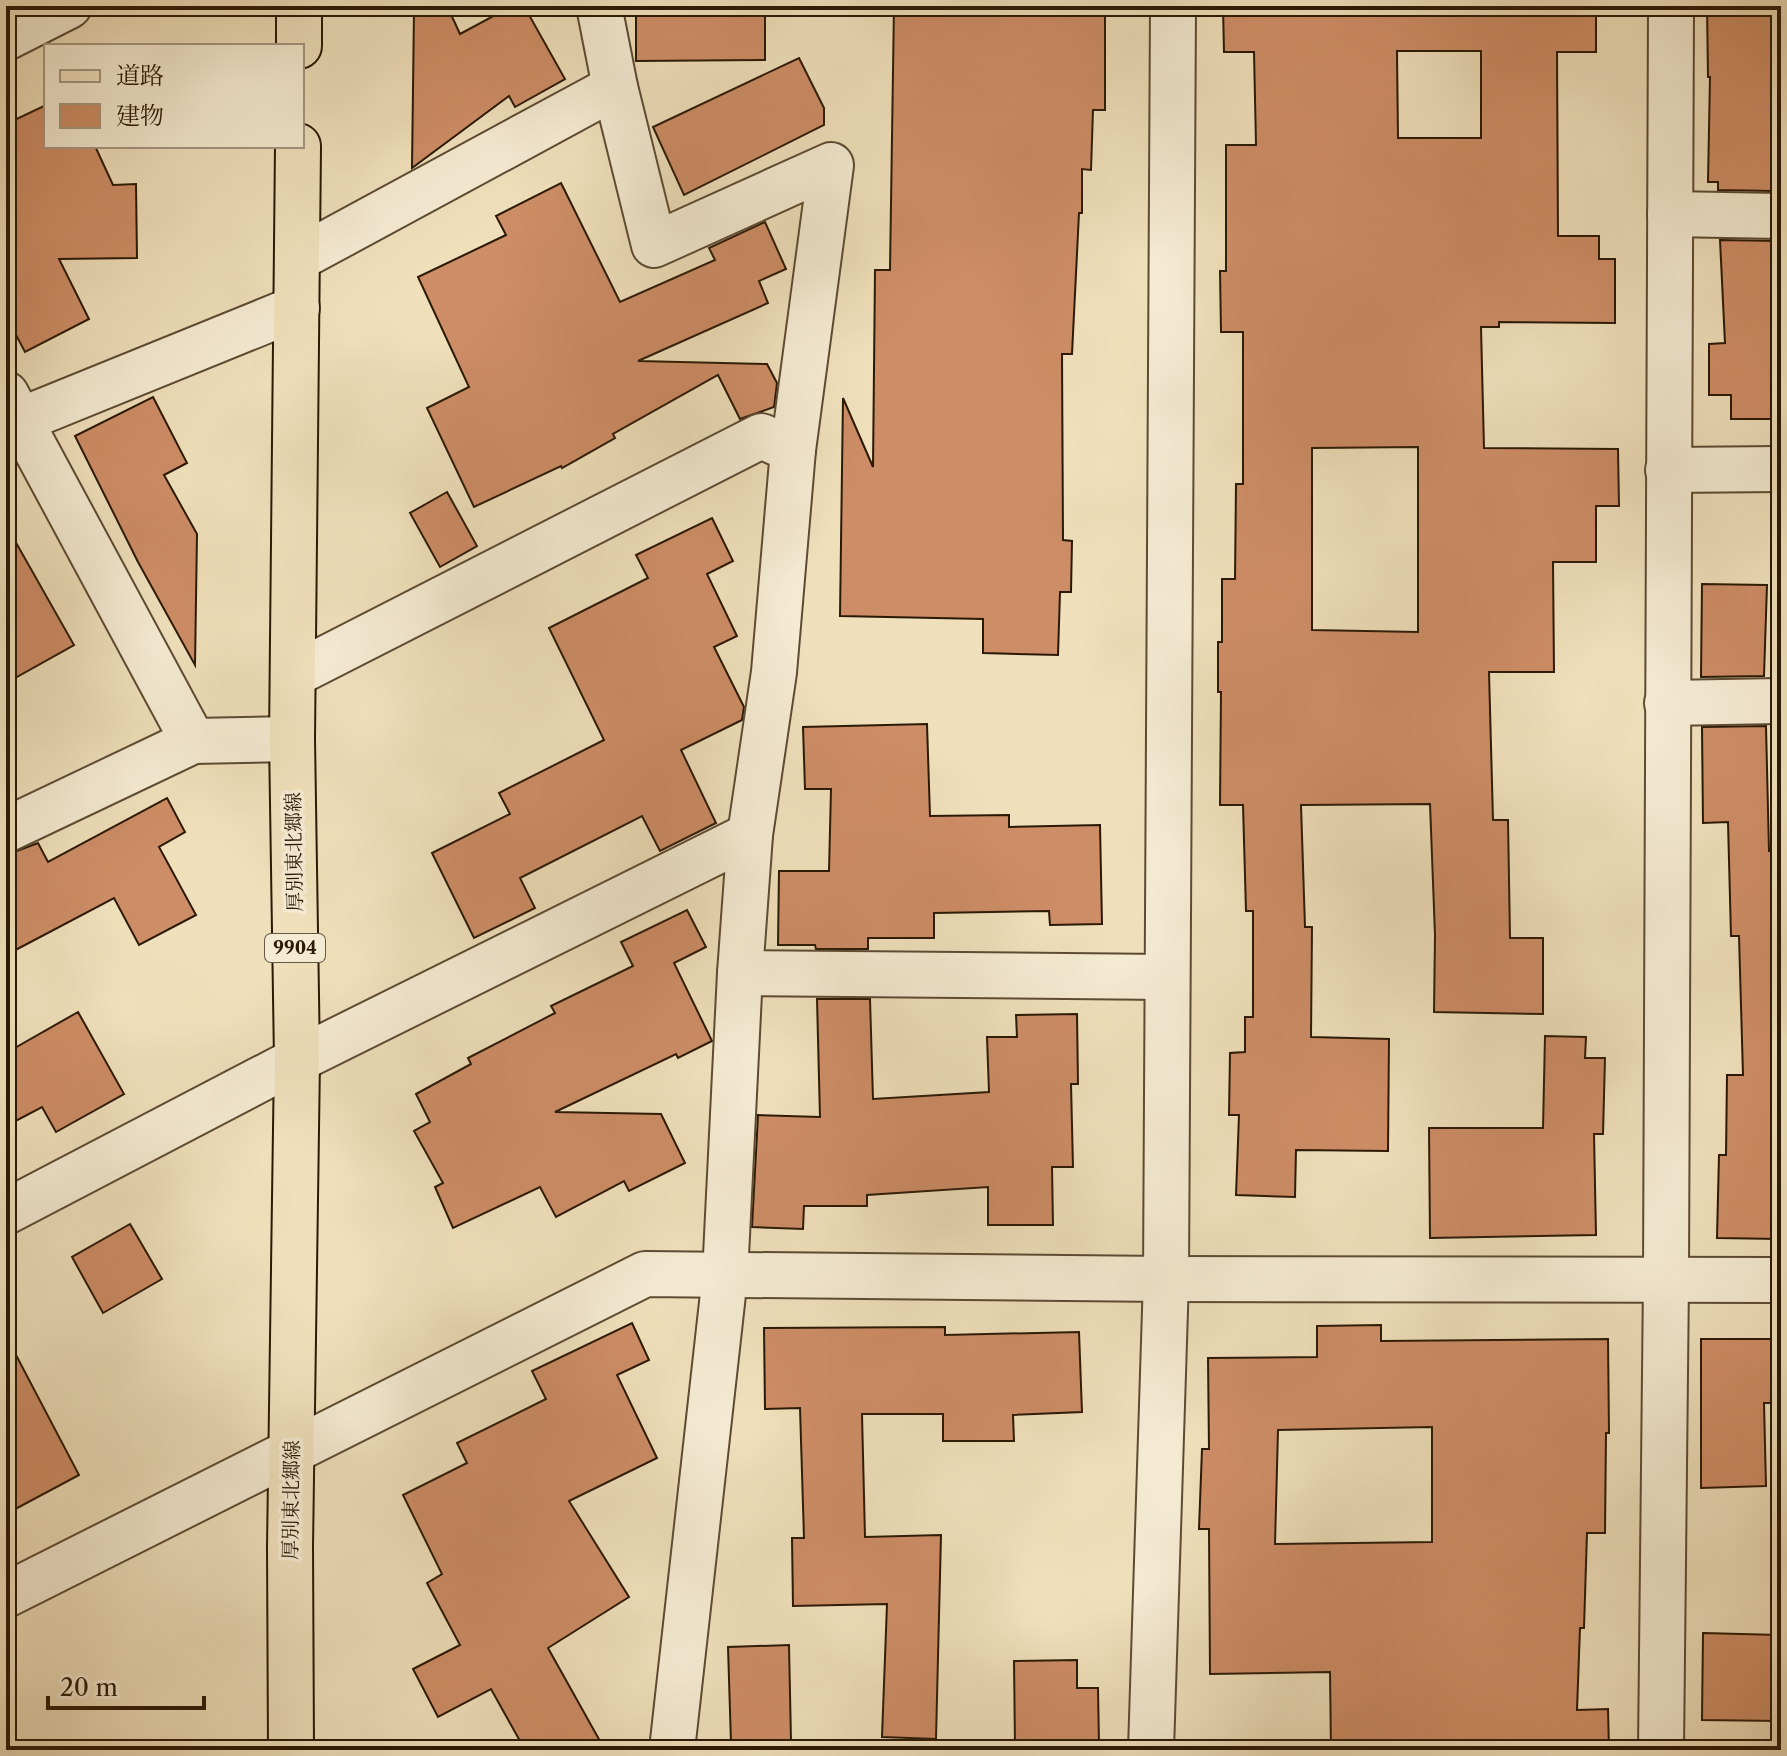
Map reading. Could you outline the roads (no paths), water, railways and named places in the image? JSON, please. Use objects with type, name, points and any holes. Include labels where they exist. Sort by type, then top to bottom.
[{"type":"main road","points":[[299,6],[299,44]]},
{"type":"main road","name":"厚別東北郷線","points":[[291,1750],[297,1060],[292,739],[298,148]]},
{"type":"street","points":[[6,38],[69,6]]},
{"type":"street","points":[[599,6],[615,87],[654,245],[831,165],[793,450],[774,672],[750,835],[725,1276],[672,1750]]},
{"type":"street","points":[[1151,1750],[1166,1279],[1173,6]]},
{"type":"street","points":[[1661,1750],[1671,6]]},
{"type":"street","points":[[297,259],[615,87]]},
{"type":"street","points":[[1670,214],[1781,216]]},
{"type":"street","points":[[193,741],[11,413],[297,308]]},
{"type":"street","points":[[293,675],[761,436],[793,450]]},
{"type":"street","points":[[1668,470],[1781,469]]},
{"type":"street","points":[[1667,703],[1781,701]]},
{"type":"street","points":[[6,830],[193,741],[292,739]]},
{"type":"street","points":[[6,1212],[297,1060],[750,835]]},
{"type":"street","points":[[740,973],[1166,977]]},
{"type":"street","points":[[6,1595],[645,1274],[1781,1280]]}]
